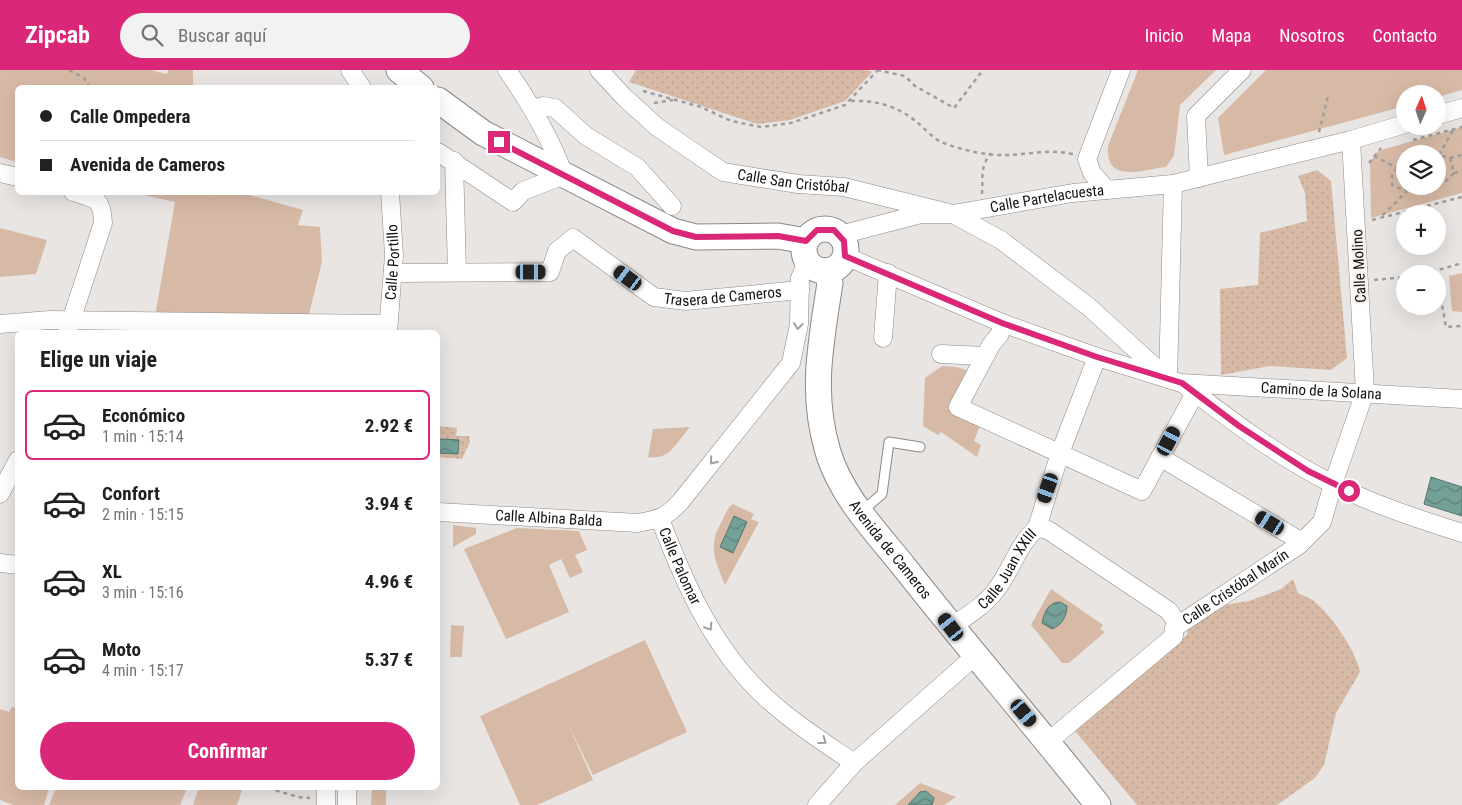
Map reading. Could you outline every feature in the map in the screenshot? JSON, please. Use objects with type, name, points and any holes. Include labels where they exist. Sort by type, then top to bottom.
[{"type":"main road","points":[[399,70],[417,85]]},
{"type":"main road","points":[[440,102],[483,134],[673,231],[696,237],[778,236],[825,253]]},
{"type":"main road","name":"Avenida de Cameros","points":[[825,253],[830,283],[817,373],[818,410],[828,453],[848,494],[951,627],[1048,741],[1098,805]]},
{"type":"street","points":[[350,70],[360,85]]},
{"type":"street","points":[[440,153],[513,202],[523,191],[564,175],[553,146],[528,112],[507,70]]},
{"type":"street","points":[[1107,190],[1092,173],[1087,160],[1121,70]]},
{"type":"street","points":[[1199,178],[1196,116],[1242,70]]},
{"type":"street","name":"Calle San Cristóbal","points":[[602,72],[657,127],[723,172],[798,184],[844,187],[953,214]]},
{"type":"street","points":[[528,112],[543,106],[555,108],[586,136],[637,167],[672,206]]},
{"type":"street","points":[[1446,113],[1462,108]]},
{"type":"street","name":"Calle Partelacuesta","points":[[953,214],[1074,193],[1173,184],[1351,140],[1396,134]]},
{"type":"street","name":"Calle Molino","points":[[1351,140],[1365,392]]},
{"type":"street","points":[[393,272],[457,271],[454,161]]},
{"type":"street","points":[[0,173],[15,176]]},
{"type":"street","points":[[1002,323],[1000,334],[985,356],[958,407],[1142,491],[1160,457],[1181,385],[1173,184]]},
{"type":"street","points":[[69,327],[103,223],[103,207],[96,199],[83,195]]},
{"type":"street","name":"Calle Portillo","points":[[388,328],[394,255],[390,195]]},
{"type":"street","points":[[825,253],[921,214],[953,214]]},
{"type":"street","name":"Calle Partelacuesta","points":[[953,214],[1001,240],[1089,307],[1181,385]]},
{"type":"street","name":"Trasera de Cameros","points":[[457,271],[550,272],[557,251],[573,238],[654,296],[685,302],[800,290]]},
{"type":"street","points":[[825,253],[888,273],[1002,323],[1181,385],[1239,426],[1333,484],[1416,519],[1462,533]]},
{"type":"street","name":"Calle Palomar","points":[[825,253],[800,278],[799,324],[791,363],[681,501],[672,511],[660,519],[685,584],[725,651],[752,685],[787,716],[854,763]]},
{"type":"street","points":[[883,338],[888,273]]},
{"type":"street","points":[[0,324],[50,320],[69,327],[388,328]]},
{"type":"street","points":[[940,354],[985,356]]},
{"type":"street","name":"Calle Juan XXIII","points":[[951,627],[972,613],[996,591],[1028,535],[1037,528],[1060,453],[1097,357]]},
{"type":"street","name":"Camino de la Solana","points":[[1181,385],[1365,392],[1462,399]]},
{"type":"street","name":"Calle Cristóbal Marín","points":[[1048,741],[1174,636],[1174,628],[1302,542],[1322,522],[1365,392]]},
{"type":"street","points":[[1160,457],[1302,542]]},
{"type":"street","points":[[0,494],[13,477]]},
{"type":"street","name":"Calle Albina Balda","points":[[440,512],[638,523],[660,519]]},
{"type":"street","points":[[1037,528],[1048,530],[1169,611],[1175,620],[1174,628]]},
{"type":"street","points":[[0,563],[15,565]]},
{"type":"street","points":[[817,805],[854,763],[975,656]]},
{"type":"street","points":[[319,802],[325,790]]},
{"type":"street","points":[[347,790],[347,805]]},
{"type":"lane","points":[[1115,89],[1116,70]]},
{"type":"lane","points":[[861,512],[882,494],[889,442],[920,447]]},
{"type":"path","points":[[69,70],[84,78],[88,85]]},
{"type":"path","points":[[634,88],[701,107],[731,121],[760,127],[791,123],[845,105],[876,70],[905,76],[915,86],[954,108],[983,70]]},
{"type":"path","points":[[1318,148],[1319,130],[1328,96]]},
{"type":"path","points":[[849,101],[873,100],[896,108],[914,119],[939,141],[959,148],[1006,155],[1063,152],[1087,160]]},
{"type":"path","points":[[1446,130],[1462,127]]},
{"type":"path","points":[[1444,145],[1453,130]]},
{"type":"path","points":[[1383,147],[1374,156],[1396,167]]},
{"type":"path","points":[[983,209],[982,170],[985,160],[992,153]]},
{"type":"path","points":[[1446,157],[1462,155]]},
{"type":"path","points":[[1450,158],[1454,173]]},
{"type":"path","points":[[1396,170],[1392,176],[1392,185],[1396,186]]},
{"type":"path","points":[[1446,181],[1454,173],[1462,170]]},
{"type":"path","points":[[1403,195],[1380,218],[1462,197]]},
{"type":"path","points":[[1446,268],[1462,263]]},
{"type":"path","points":[[1360,281],[1396,279]]},
{"type":"path","points":[[1444,315],[1446,328],[1462,326]]},
{"type":"path","points":[[274,790],[298,798],[319,802]]},
{"type":"shaded area","points":[[0,70],[151,70],[167,74],[168,70],[193,70],[193,85],[15,85],[15,161],[0,157]]},
{"type":"shaded area","points":[[636,70],[867,70],[872,72],[845,101],[790,120],[757,124],[629,82]]},
{"type":"shaded area","points":[[1138,70],[1216,70],[1180,105],[1174,156],[1166,167],[1127,172],[1112,166],[1108,146]]},
{"type":"shaded area","points":[[1266,70],[1462,70],[1462,90],[1446,95],[1446,85],[1396,85],[1396,108],[1224,155],[1218,118]]},
{"type":"shaded area","points":[[1462,127],[1462,193],[1418,205],[1396,205],[1396,211],[1371,218],[1370,162],[1378,151],[1396,146],[1396,195],[1446,195],[1446,145],[1399,145],[1434,135],[1446,135],[1446,132]]},
{"type":"shaded area","points":[[1317,170],[1331,181],[1347,358],[1331,370],[1270,366],[1221,375],[1220,289],[1258,285],[1260,233],[1307,221],[1305,193],[1298,176]]},
{"type":"shaded area","points":[[144,195],[213,195],[212,198],[213,195],[249,195],[303,210],[298,225],[320,227],[322,262],[309,314],[155,316],[175,202]]},
{"type":"shaded area","points":[[0,228],[47,240],[36,274],[0,277]]},
{"type":"shaded area","points":[[1462,273],[1462,312],[1452,311],[1449,276]]},
{"type":"shaded area","points":[[942,366],[957,367],[972,372],[954,409],[980,426],[974,441],[981,445],[977,457],[941,432],[938,435],[923,426],[925,378]]},
{"type":"shaded area","points":[[440,426],[457,428],[456,436],[469,436],[470,442],[462,459],[440,457]]},
{"type":"shaded area","points":[[690,427],[677,444],[667,453],[662,456],[648,457],[653,429]]},
{"type":"shaded area","points":[[733,504],[754,514],[751,519],[759,522],[725,585],[714,553],[714,546],[717,530]]},
{"type":"shaded area","points":[[453,525],[476,528],[476,534],[453,547]]},
{"type":"shaded area","points":[[517,528],[579,531],[587,550],[575,555],[583,572],[570,578],[561,559],[549,565],[569,612],[506,639],[464,549]]},
{"type":"shaded area","points":[[1293,579],[1298,593],[1322,608],[1336,625],[1354,654],[1360,672],[1336,713],[1324,765],[1315,778],[1277,805],[1137,805],[1075,731],[1187,635],[1188,629],[1224,605],[1249,601],[1281,589]]},
{"type":"shaded area","points":[[1051,589],[1103,625],[1100,629],[1105,632],[1069,663],[1062,663],[1031,625]]},
{"type":"shaded area","points":[[451,625],[464,626],[462,657],[450,657]]},
{"type":"shaded area","points":[[645,640],[687,732],[593,775],[568,724],[593,780],[537,805],[520,805],[480,716]]},
{"type":"shaded area","points":[[12,707],[15,708],[15,790],[48,790],[44,805],[13,805],[0,800],[0,709],[9,712]]},
{"type":"shaded area","points":[[920,783],[956,797],[944,805],[895,805]]},
{"type":"shaded area","points":[[55,790],[186,790],[180,805],[49,805]]},
{"type":"shaded area","points":[[198,790],[242,790],[237,805],[193,805]]},
{"type":"shaded area","points":[[372,790],[386,790],[386,805],[371,805]]},
{"type":"water","points":[[440,439],[459,440],[458,454],[440,453]]},
{"type":"water","points":[[1431,477],[1462,487],[1462,516],[1424,504]]},
{"type":"water","points":[[734,516],[747,522],[733,553],[720,547]]},
{"type":"water","points":[[1060,602],[1067,606],[1066,613],[1061,623],[1052,629],[1042,623],[1045,612],[1052,604]]},
{"type":"water","points":[[926,791],[934,798],[932,805],[908,805],[920,792]]},
{"type":"route","points":[[499,142],[673,231],[696,237],[778,236],[806,241],[810,234],[817,230],[834,230],[844,241],[846,248],[845,256],[1002,323],[1097,357],[1182,383],[1239,426],[1308,471],[1349,491]]}]
